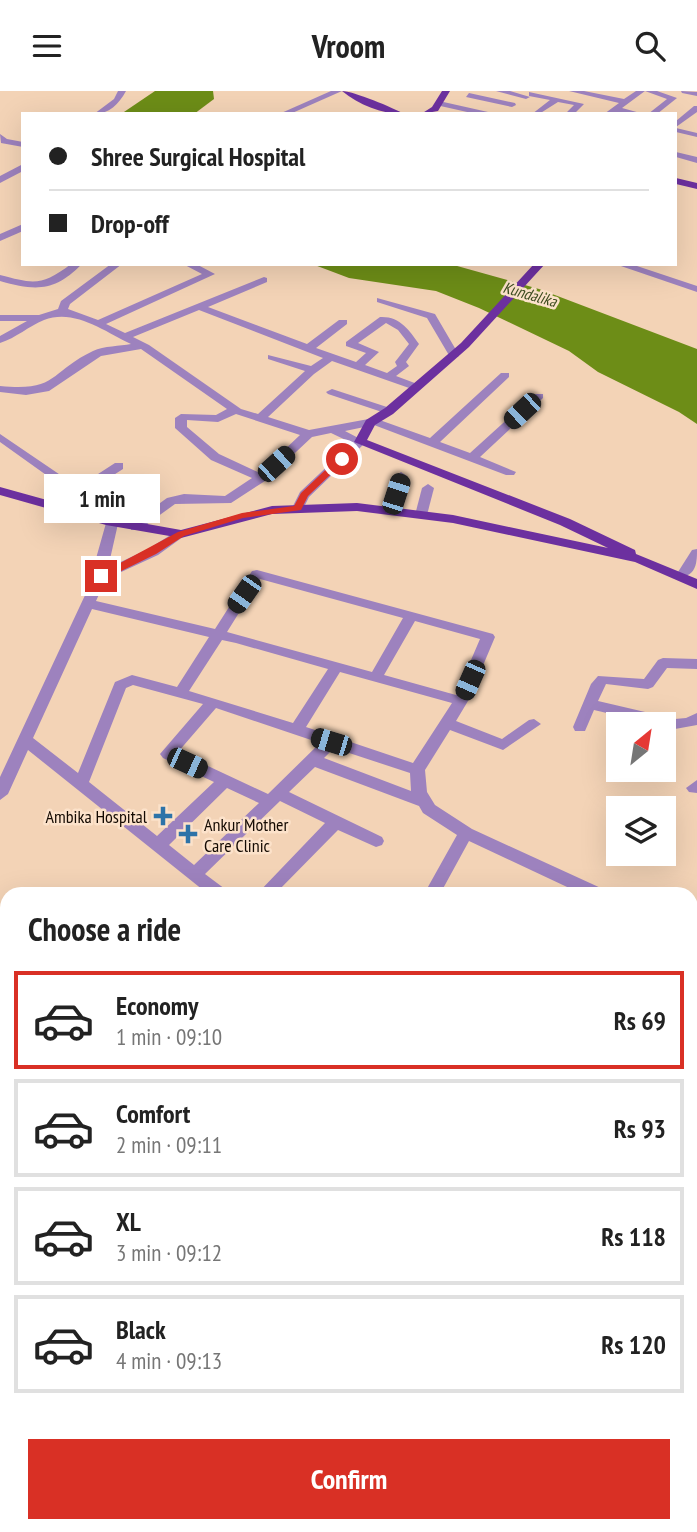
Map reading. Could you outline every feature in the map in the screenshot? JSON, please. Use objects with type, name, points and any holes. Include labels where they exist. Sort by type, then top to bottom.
[{"type":"main road","points":[[346,91],[367,103],[394,112]]},
{"type":"main road","points":[[435,110],[446,91]]},
{"type":"main road","points":[[677,183],[697,188]]},
{"type":"main road","points":[[538,266],[454,355],[389,411],[372,422],[360,442],[565,522],[621,547],[639,559]]},
{"type":"main road","points":[[0,491],[113,522],[181,534],[242,516],[298,508],[357,507],[421,515],[639,559],[697,584]]},
{"type":"main road","points":[[663,568],[691,575]]},
{"type":"street","points":[[101,112],[117,100],[122,91]]},
{"type":"street","points":[[288,112],[338,91]]},
{"type":"street","points":[[500,91],[580,104],[571,112]]},
{"type":"street","points":[[573,91],[625,102]]},
{"type":"street","points":[[618,91],[638,93]]},
{"type":"street","points":[[649,91],[674,97],[655,112]]},
{"type":"street","points":[[685,91],[697,94]]},
{"type":"street","points":[[612,111],[638,93]]},
{"type":"street","points":[[501,112],[531,94]]},
{"type":"street","points":[[469,95],[512,105]]},
{"type":"street","points":[[537,112],[558,99]]},
{"type":"street","points":[[696,133],[677,124],[697,108]]},
{"type":"street","points":[[435,110],[462,112]]},
{"type":"street","points":[[0,136],[4,141],[21,145]]},
{"type":"street","points":[[677,155],[697,160]]},
{"type":"street","points":[[4,176],[21,168]]},
{"type":"street","points":[[4,176],[21,181]]},
{"type":"street","points":[[4,236],[21,227]]},
{"type":"street","points":[[0,278],[32,287],[44,286],[59,280],[75,266]]},
{"type":"street","points":[[62,311],[65,303],[114,266]]},
{"type":"street","points":[[98,324],[210,274],[192,266]]},
{"type":"street","points":[[626,266],[697,289]]},
{"type":"street","points":[[124,337],[264,280]]},
{"type":"street","points":[[44,286],[52,293],[71,298]]},
{"type":"street","points":[[381,300],[431,316],[454,355]]},
{"type":"street","points":[[197,306],[307,349],[416,387]]},
{"type":"street","points":[[0,340],[40,318],[62,311],[75,313],[141,346],[235,410],[309,434],[372,422],[510,472]]},
{"type":"street","points":[[0,318],[40,318]]},
{"type":"street","points":[[358,366],[374,352],[350,344],[384,319],[392,321],[414,344],[400,362],[404,366],[388,377]]},
{"type":"street","points":[[307,349],[343,322]]},
{"type":"street","points":[[0,389],[26,392],[45,389],[101,352],[118,352],[141,346]]},
{"type":"street","points":[[272,357],[312,370]]},
{"type":"street","points":[[260,418],[312,370],[331,357]]},
{"type":"street","points":[[432,443],[505,375]]},
{"type":"street","points":[[332,392],[389,411]]},
{"type":"street","points":[[471,458],[539,396]]},
{"type":"street","points":[[235,410],[218,419],[185,416],[180,420],[181,428],[212,456],[261,478]]},
{"type":"street","points":[[298,508],[304,495],[360,442],[335,431]]},
{"type":"street","points":[[135,527],[171,501],[184,498],[227,500],[261,478],[309,434]]},
{"type":"street","points":[[0,437],[78,492],[112,512],[113,522],[100,562],[101,576],[0,794]]},
{"type":"street","points":[[57,506],[120,466]]},
{"type":"street","points":[[390,511],[401,476]]},
{"type":"street","points":[[421,515],[428,488]]},
{"type":"street","points":[[101,576],[153,552],[181,534]]},
{"type":"street","points":[[691,575],[697,554]]},
{"type":"street","points":[[181,692],[257,574],[488,637],[461,701],[417,770],[419,792],[429,809],[466,833],[582,887]]},
{"type":"street","points":[[89,604],[216,634],[461,701]]},
{"type":"street","points":[[376,677],[411,616]]},
{"type":"street","points":[[580,727],[598,684],[603,680],[648,684],[663,663],[697,664]]},
{"type":"street","points":[[296,731],[337,666]]},
{"type":"street","points":[[81,784],[122,682],[132,680],[213,702],[417,770]]},
{"type":"street","points":[[213,702],[168,754],[225,781],[276,798],[376,841]]},
{"type":"street","points":[[590,704],[675,724],[689,723],[697,718]]},
{"type":"street","points":[[446,723],[503,745],[534,724]]},
{"type":"street","points":[[25,739],[211,887]]},
{"type":"street","points":[[195,874],[331,742]]},
{"type":"street","points":[[313,759],[425,802]]},
{"type":"street","points":[[156,846],[225,781]]},
{"type":"street","points":[[272,887],[336,822]]},
{"type":"street","points":[[436,887],[466,833]]},
{"type":"water","points":[[155,91],[213,91],[214,99],[197,112],[124,112]]},
{"type":"water","name":"Kundalika","points":[[317,266],[457,266],[539,289],[697,349],[697,424],[679,412],[598,372],[569,351],[479,308],[436,291],[349,278]]},
{"type":"place","name":"Ambika Hospital","points":[[163,816]]},
{"type":"place","name":"Ankur Mother Care Clinic","points":[[188,834]]},
{"type":"route","points":[[101,576],[153,552],[181,534],[242,516],[298,508],[302,497],[342,459]]}]
